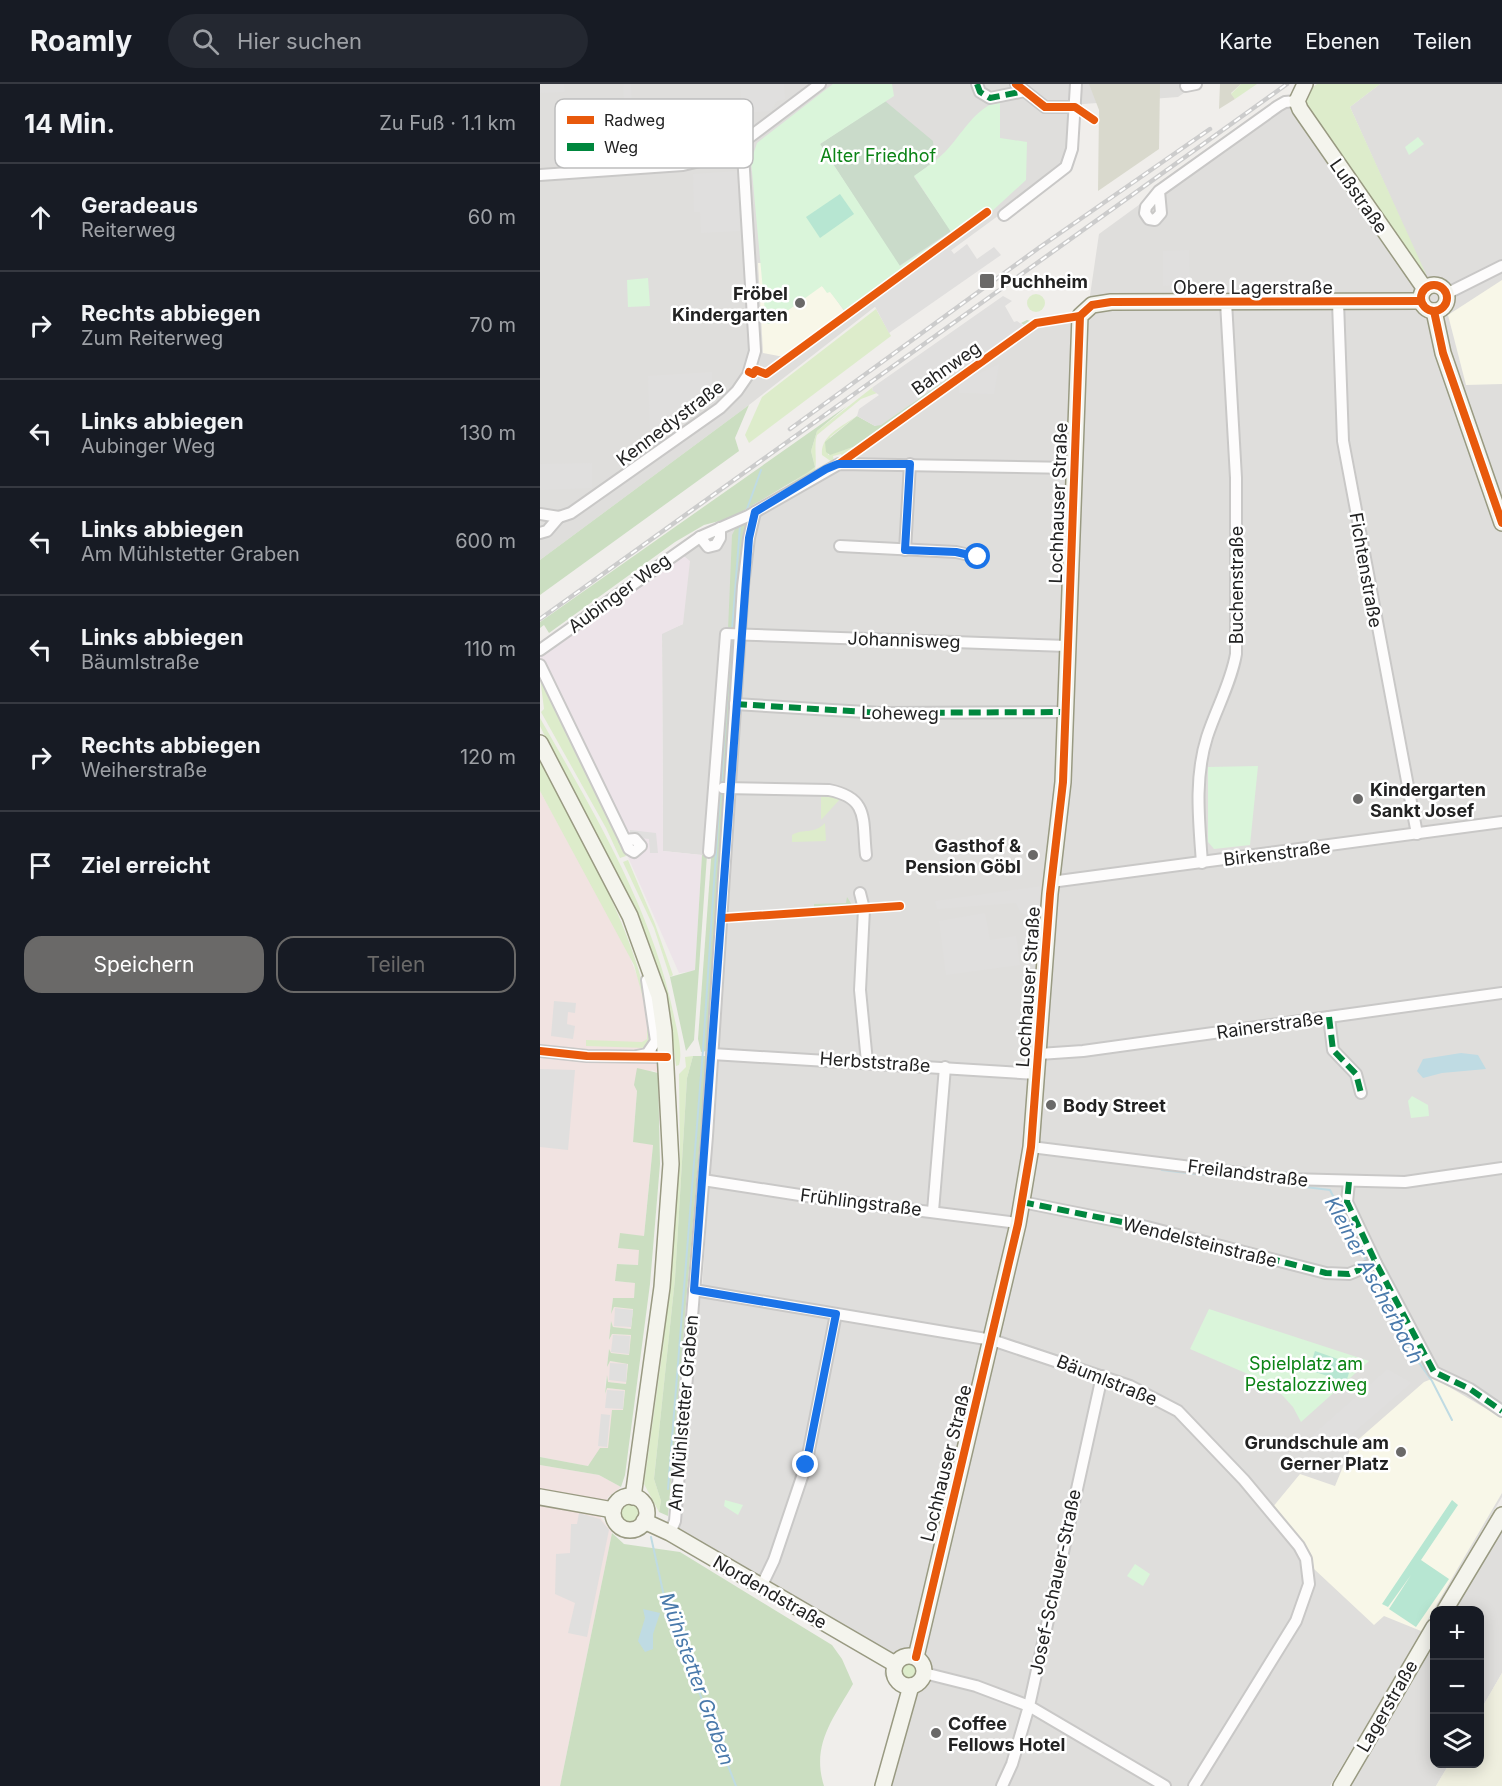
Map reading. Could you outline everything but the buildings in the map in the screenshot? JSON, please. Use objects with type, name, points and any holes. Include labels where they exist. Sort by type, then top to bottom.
[{"type":"street","points":[[753,134],[820,84]]},
{"type":"street","points":[[977,84],[980,92],[990,98],[1025,92]]},
{"type":"street","points":[[1016,84],[1045,107],[1075,107]]},
{"type":"street","points":[[1004,215],[1066,167],[1072,149],[1076,84]]},
{"type":"street","points":[[1159,191],[1278,106],[1285,102],[1297,101],[1305,84]]},
{"type":"street","name":"Lußstraße","points":[[1297,101],[1423,295]]},
{"type":"street","points":[[540,175],[640,168]]},
{"type":"street","name":"Kennedystraße","points":[[540,534],[547,531],[559,517],[571,513],[720,408],[737,391],[748,375],[756,342],[744,168]]},
{"type":"street","points":[[1423,295],[1426,308],[1434,311],[1444,306],[1446,294],[1502,266]]},
{"type":"street","name":"Obere Lagerstraße","points":[[1086,309],[1092,305],[1111,302],[1338,302],[1423,295],[1437,286],[1446,294]]},
{"type":"street","name":"Buchenstraße","points":[[1202,862],[1200,774],[1206,740],[1233,673],[1236,654],[1236,478],[1226,302]]},
{"type":"street","name":"Fichtenstraße","points":[[1338,302],[1343,441],[1417,834]]},
{"type":"street","name":"Lochhauser Straße","points":[[915,1658],[992,1340],[1018,1223],[1031,1147],[1051,882],[1060,816],[1078,329],[1080,316],[1086,309]]},
{"type":"street","points":[[1434,311],[1443,353],[1502,523]]},
{"type":"street","name":"Aubinger Weg","points":[[540,650],[700,537],[705,545],[714,546],[720,541],[720,528],[747,516],[838,464],[1073,468]]},
{"type":"street","points":[[905,550],[910,464]]},
{"type":"street","points":[[540,514],[559,517]]},
{"type":"street","name":"Am Mühlstetter Graben","points":[[709,852],[735,704],[735,635],[749,538],[747,516]]},
{"type":"street","points":[[840,546],[956,552],[978,557]]},
{"type":"street","name":"Am Mühlstetter Graben","points":[[670,1533],[675,1521],[704,1180],[712,1054],[726,634],[735,635]]},
{"type":"street","name":"Johannisweg","points":[[735,635],[1067,646]]},
{"type":"street","points":[[540,665],[625,840]]},
{"type":"street","name":"Loheweg","points":[[735,704],[892,714],[1065,712]]},
{"type":"street","points":[[540,743],[630,916],[659,996],[667,1057],[671,1164],[662,1287],[633,1497]]},
{"type":"street","points":[[721,788],[829,790],[844,793],[852,798],[863,812],[866,855]]},
{"type":"street","name":"Birkenstraße","points":[[1051,882],[1502,822]]},
{"type":"street","points":[[860,893],[864,909],[860,990],[867,1062]]},
{"type":"street","points":[[630,916],[650,993],[656,1041],[647,1054],[637,1056]]},
{"type":"street","name":"Rainerstraße","points":[[1039,1054],[1083,1051],[1502,993]]},
{"type":"street","points":[[1329,1017],[1333,1050],[1356,1074],[1361,1093]]},
{"type":"street","points":[[540,1051],[587,1056],[667,1057]]},
{"type":"street","name":"Herbststraße","points":[[712,1054],[1037,1074]]},
{"type":"street","points":[[933,1211],[945,1067]]},
{"type":"street","name":"Freilandstraße","points":[[1031,1147],[1288,1179],[1349,1182],[1405,1182],[1502,1168]]},
{"type":"street","name":"Frühlingstraße","points":[[704,1180],[819,1198],[1018,1223]]},
{"type":"street","points":[[1349,1182],[1347,1202],[1370,1266],[1434,1372],[1470,1389],[1502,1411]]},
{"type":"street","name":"Wendelsteinstraße","points":[[1022,1202],[1147,1227],[1326,1273],[1349,1274],[1370,1266]]},
{"type":"street","name":"Bäumlstraße","points":[[694,1290],[992,1340],[1102,1376],[1156,1398],[1178,1411],[1244,1480],[1306,1559],[1309,1584],[1296,1621],[1194,1786]]},
{"type":"street","points":[[761,1587],[774,1560],[806,1465],[836,1314]]},
{"type":"street","name":"Josef-Schauer-Straße","points":[[1002,1786],[1015,1756],[1029,1706],[1102,1376]]},
{"type":"street","points":[[540,1497],[614,1510]]},
{"type":"street","points":[[633,1497],[641,1501],[646,1508],[644,1521],[636,1529],[624,1529],[615,1522],[614,1510],[621,1499],[633,1497]]},
{"type":"street","points":[[1448,1606],[1502,1515]]},
{"type":"street","name":"Nordendstraße","points":[[644,1521],[670,1533],[895,1664]]},
{"type":"street","name":"Lagerstraße","points":[[1341,1786],[1430,1634]]},
{"type":"street","points":[[903,1657],[915,1658],[922,1664],[924,1673],[920,1682],[906,1686],[896,1681],[895,1664],[903,1657]]},
{"type":"street","points":[[924,1673],[976,1686],[1029,1706],[1165,1786]]},
{"type":"street","points":[[883,1786],[911,1686]]},
{"type":"shaded area","points":[[540,84],[1197,84],[1178,97],[1070,105],[1065,167],[894,292],[749,405],[540,560]]},
{"type":"shaded area","points":[[540,84],[564,84],[565,92],[540,93]]},
{"type":"shaded area","points":[[623,84],[631,84],[632,99],[624,99]]},
{"type":"shaded area","points":[[740,84],[784,84],[785,99],[777,101],[771,111],[753,112],[753,99],[741,99]]},
{"type":"shaded area","points":[[1089,84],[1160,84],[1159,149],[1098,191],[1099,110]]},
{"type":"shaded area","points":[[1220,84],[1241,84],[1231,93],[1235,99],[1219,109]]},
{"type":"shaded area","points":[[1380,84],[1502,84],[1502,1497],[1437,1606],[1430,1606],[1430,1618],[1330,1786],[878,1786],[903,1694],[892,1688],[884,1674],[888,1656],[669,1525],[702,1289],[730,858],[663,851],[662,633],[683,624],[678,551],[750,523],[1034,327],[1087,316],[1099,234],[1294,92],[1425,274],[1350,107]]},
{"type":"shaded area","points":[[737,171],[740,231],[701,233],[700,212],[694,212],[693,174]]},
{"type":"shaded area","points":[[967,244],[977,259],[994,247],[1001,255],[889,333],[871,299],[947,245],[954,254]]},
{"type":"shaded area","points":[[1189,250],[1190,285],[1163,286],[1163,251]]},
{"type":"shaded area","name":"Fröbel Kindergarten","points":[[758,263],[783,263],[830,291],[845,312],[784,357],[763,353]]},
{"type":"shaded area","points":[[1502,280],[1502,384],[1466,385],[1448,315]]},
{"type":"shaded area","points":[[1003,296],[1012,301],[1005,306],[1014,322],[1017,321],[1024,326],[881,425],[875,426],[857,416],[859,409],[879,395],[872,390],[873,387]]},
{"type":"shaded area","points":[[999,364],[994,394],[959,393],[959,383]]},
{"type":"shaded area","points":[[712,372],[712,400],[692,411],[691,416],[685,417],[658,434],[650,434],[648,376]]},
{"type":"shaded area","points":[[592,463],[592,488],[540,490],[540,464]]},
{"type":"shaded area","points":[[678,551],[690,561],[683,624],[662,634],[663,851],[702,855],[695,971],[679,973],[540,657],[540,650]]},
{"type":"shaded area","points":[[540,791],[626,947],[642,989],[647,1013],[647,1039],[643,1042],[620,1042],[646,1048],[654,1037],[658,1073],[652,1070],[637,1090],[633,1142],[653,1144],[644,1236],[638,1265],[617,1264],[615,1281],[636,1283],[634,1298],[613,1298],[611,1313],[614,1307],[633,1308],[631,1329],[613,1327],[611,1321],[609,1340],[612,1334],[632,1335],[629,1355],[610,1353],[609,1349],[607,1367],[609,1361],[628,1363],[626,1384],[608,1382],[606,1376],[605,1394],[607,1388],[625,1390],[623,1410],[608,1448],[587,1466],[540,1457]]},
{"type":"shaded area","points":[[630,830],[656,833],[658,853],[650,853],[649,839],[630,837]]},
{"type":"shaded area","points":[[1042,886],[1037,951],[1033,950],[1029,916],[1021,913],[1016,903],[937,909],[935,901]]},
{"type":"shaded area","points":[[985,913],[990,940],[1016,936],[1020,965],[946,975],[939,921]]},
{"type":"shaded area","points":[[554,1001],[576,1003],[575,1013],[568,1012],[567,1024],[575,1026],[573,1039],[551,1036]]},
{"type":"shaded area","points":[[540,1069],[575,1070],[568,1150],[540,1147]]},
{"type":"shaded area","points":[[1014,1253],[1022,1255],[1002,1335],[996,1334]]},
{"type":"shaded area","points":[[615,1308],[633,1310],[631,1327],[614,1326]]},
{"type":"shaded area","points":[[613,1335],[630,1336],[629,1354],[611,1352]]},
{"type":"shaded area","points":[[610,1363],[627,1364],[626,1382],[609,1380]]},
{"type":"shaded area","points":[[1387,1369],[1412,1383],[1335,1449],[1311,1436]]},
{"type":"shaded area","points":[[1434,1378],[1502,1418],[1502,1493],[1436,1606],[1430,1606],[1430,1616],[1421,1631],[1384,1616],[1374,1625],[1314,1569],[1311,1554],[1303,1541],[1272,1508],[1300,1474],[1335,1486],[1352,1445],[1424,1382]]},
{"type":"shaded area","points":[[607,1390],[624,1391],[623,1409],[605,1408]]},
{"type":"shaded area","points":[[601,1414],[610,1415],[607,1447],[598,1446]]},
{"type":"shaded area","points":[[540,1465],[599,1475],[621,1487],[608,1497],[601,1518],[612,1533],[560,1786],[540,1786]]},
{"type":"shaded area","points":[[579,1513],[600,1519],[609,1530],[587,1637],[568,1633],[575,1603],[555,1594],[556,1554],[570,1553],[571,1524],[577,1524]]},
{"type":"shaded area","points":[[1502,1529],[1502,1673],[1484,1704],[1484,1606],[1454,1606]]},
{"type":"shaded area","points":[[1430,1647],[1430,1768],[1447,1768],[1436,1786],[1345,1786]]},
{"type":"green space","points":[[833,84],[892,84],[894,96],[820,144],[900,266],[951,232],[914,176],[945,152],[976,116],[1000,100],[1000,138],[1027,142],[1026,180],[990,213],[988,210],[844,310],[830,292],[827,293],[822,286],[769,324],[766,323],[752,168],[757,143]]},
{"type":"green space","points":[[1241,84],[1257,84],[1235,99],[1231,94]]},
{"type":"green space","points":[[1317,84],[1380,84],[1350,107],[1426,274],[1423,274],[1305,108],[1307,94]]},
{"type":"green space","name":"Alter Friedhof","points":[[885,101],[933,141],[935,160],[914,177],[951,231],[899,266],[820,144]]},
{"type":"green space","points":[[1418,137],[1424,144],[1409,155],[1405,147]]},
{"type":"green space","points":[[840,194],[854,214],[820,238],[806,217]]},
{"type":"green space","points":[[648,278],[650,306],[628,307],[627,280]]},
{"type":"green space","points":[[1036,294],[1042,297],[1045,303],[1042,309],[1036,312],[1030,309],[1027,303],[1030,297]]},
{"type":"green space","points":[[876,309],[891,336],[749,443],[745,435],[762,397]]},
{"type":"green space","points":[[1027,320],[1034,322],[853,447],[830,455],[826,452],[825,442],[857,416],[875,426],[1024,325],[1021,323]]},
{"type":"green space","points":[[1034,322],[843,459],[841,454],[833,456],[834,461],[832,462],[822,455],[825,442],[839,427],[857,416],[830,437],[828,455],[853,447]]},
{"type":"green space","points":[[873,387],[872,390],[877,393],[861,399],[817,435],[815,471],[786,489],[785,487],[815,467],[811,451],[817,431]]},
{"type":"green space","points":[[749,405],[735,438],[739,451],[540,595],[540,560]]},
{"type":"green space","points":[[847,406],[817,431],[811,451],[815,467],[807,473],[731,518],[704,525],[675,542],[549,633],[544,625],[540,628],[540,622]]},
{"type":"green space","points":[[750,522],[737,631],[728,630],[732,535],[736,527]]},
{"type":"green space","points":[[728,639],[737,640],[727,782],[717,782]]},
{"type":"green space","points":[[540,677],[626,856],[620,858],[606,828],[541,712],[544,709]]},
{"type":"green space","points":[[540,718],[581,789],[636,899],[664,976],[677,1028],[680,1047],[679,1065],[676,1066],[671,1027],[661,981],[540,726]]},
{"type":"green space","points":[[540,760],[593,860],[624,928],[647,1000],[654,1037],[646,1048],[586,1046],[586,1040],[642,1042],[647,1039],[647,1013],[634,965],[540,791]]},
{"type":"green space","points":[[1258,766],[1250,845],[1214,849],[1208,842],[1208,767]]},
{"type":"green space","points":[[716,791],[726,792],[707,1051],[701,1052],[698,1039]]},
{"type":"green space","points":[[821,795],[841,798],[821,820]]},
{"type":"green space","points":[[825,823],[826,841],[792,842],[792,835],[816,829]]},
{"type":"green space","points":[[702,855],[707,855],[694,1040],[686,1051],[670,977],[695,970]]},
{"type":"green space","points":[[628,860],[655,924],[673,975],[670,977],[654,928],[623,862]]},
{"type":"green space","points":[[847,897],[854,908],[814,910],[814,904],[846,903]]},
{"type":"green space","points":[[693,1056],[687,1078],[675,1279],[654,1479],[661,1501],[659,1512],[644,1484],[663,1347],[680,1160],[679,1074],[686,1067],[685,1057]]},
{"type":"green space","points":[[693,1056],[707,1056],[668,1516],[659,1512],[661,1501],[654,1479],[675,1279],[687,1078]]},
{"type":"green space","points":[[637,1068],[658,1073],[660,1164],[650,1284],[625,1475],[621,1487],[599,1475],[540,1465],[540,1457],[588,1466],[600,1448],[608,1448],[612,1410],[623,1410],[625,1390],[607,1388],[605,1394],[607,1375],[608,1382],[626,1384],[628,1364],[610,1361],[607,1367],[609,1349],[611,1353],[629,1355],[631,1335],[612,1334],[609,1340],[611,1321],[613,1327],[631,1329],[633,1309],[614,1307],[611,1314],[613,1298],[634,1298],[635,1283],[615,1281],[617,1264],[638,1265],[639,1250],[618,1248],[620,1233],[644,1236],[653,1145],[633,1142],[637,1091],[634,1085]]},
{"type":"green space","points":[[1412,1096],[1428,1105],[1429,1116],[1411,1118],[1408,1101]]},
{"type":"green space","name":"Spielplatz am Pestalozziweg","points":[[1209,1309],[1369,1361],[1301,1422],[1293,1407],[1273,1385],[1190,1349]]},
{"type":"green space","points":[[1315,1351],[1352,1364],[1346,1382],[1309,1370]]},
{"type":"green space","points":[[725,1500],[743,1505],[738,1515],[724,1506]]},
{"type":"green space","points":[[1452,1500],[1458,1505],[1421,1560],[1449,1579],[1416,1627],[1389,1609],[1411,1575],[1388,1607],[1382,1604]]},
{"type":"green space","points":[[630,1501],[639,1505],[643,1514],[639,1523],[630,1527],[621,1523],[617,1514],[621,1505]]},
{"type":"green space","points":[[612,1533],[624,1544],[680,1552],[832,1645],[842,1659],[853,1684],[832,1721],[822,1745],[820,1758],[824,1786],[560,1786]]},
{"type":"green space","points":[[1135,1564],[1150,1574],[1143,1586],[1127,1576]]},
{"type":"green space","points":[[909,1662],[915,1665],[918,1671],[915,1677],[909,1680],[903,1677],[900,1671],[903,1665]]},
{"type":"green space","points":[[1502,1673],[1502,1786],[1436,1786],[1447,1768],[1484,1768],[1484,1704]]},
{"type":"water","points":[[1461,1053],[1478,1055],[1486,1069],[1442,1073],[1423,1078],[1417,1071],[1423,1059]]},
{"type":"water","points":[[643,1609],[660,1613],[653,1634],[653,1649],[645,1652],[638,1641],[645,1618]]},
{"type":"waterway","name":"Mühlstetter Graben","points":[[747,509],[761,470]]},
{"type":"waterway","name":"Mühlstetter Graben","points":[[732,631],[740,526]]},
{"type":"waterway","name":"Mühlstetter Graben","points":[[721,786],[731,639]]},
{"type":"waterway","name":"Mühlstetter Graben","points":[[668,1489],[703,1050],[720,792]]},
{"type":"waterway","name":"Kleiner Ascherbach","points":[[1162,1170],[1330,1190],[1368,1264]]},
{"type":"waterway","name":"Kleiner Ascherbach","points":[[1370,1269],[1407,1346],[1432,1381],[1452,1420]]},
{"type":"waterway","name":"Mühlstetter Graben","points":[[651,1537],[667,1610],[736,1786]]},
{"type":"railway","points":[[540,619],[1287,84]]},
{"type":"railway","points":[[790,429],[1040,247],[1210,129]]},
{"type":"marked path","points":[[977,84],[980,92],[990,98],[1025,91]]},
{"type":"marked path","points":[[735,704],[882,713],[1065,712]]},
{"type":"marked path","points":[[1329,1017],[1333,1050],[1356,1074],[1361,1093]]},
{"type":"marked path","points":[[1349,1182],[1347,1202],[1376,1263],[1434,1372],[1470,1389],[1502,1411]]},
{"type":"marked path","points":[[1022,1202],[1147,1227],[1326,1273],[1349,1274],[1376,1263]]},
{"type":"cycle path","points":[[1016,84],[1045,107],[1075,107],[1094,120]]},
{"type":"cycle path","points":[[749,372],[753,374],[756,370],[766,374],[987,212]]},
{"type":"cycle path","points":[[1434,285],[1443,289],[1447,298],[1443,307],[1434,311],[1425,307],[1421,298],[1425,289],[1434,285]]},
{"type":"cycle path","points":[[916,1657],[1018,1224],[1031,1147],[1050,894],[1063,782],[1080,316],[1092,305],[1111,302],[1421,301]]},
{"type":"cycle path","points":[[1434,311],[1443,353],[1502,523]]},
{"type":"cycle path","name":"Bahnweg","points":[[839,464],[1036,323],[1080,316]]},
{"type":"cycle path","points":[[724,918],[900,906]]},
{"type":"cycle path","points":[[540,1051],[587,1056],[667,1057]]},
{"type":"place","name":"Puchheim","points":[[987,281]]},
{"type":"place","name":"Fröbel Kindergarten","points":[[800,303]]},
{"type":"place","name":"Kindergarten Sankt Josef","points":[[1358,799]]},
{"type":"place","name":"Gasthof & Pension Göbl","points":[[1033,855]]},
{"type":"place","name":"Body Street","points":[[1051,1105]]},
{"type":"place","name":"Grundschule am Gerner Platz","points":[[1401,1452]]},
{"type":"place","name":"Coffee Fellows Hotel","points":[[936,1733]]},
{"type":"route","points":[[806,1465],[836,1314],[694,1290],[707,1136],[743,586],[749,538],[755,512],[826,469],[838,464],[910,464],[905,550],[956,552],[978,557]]}]
